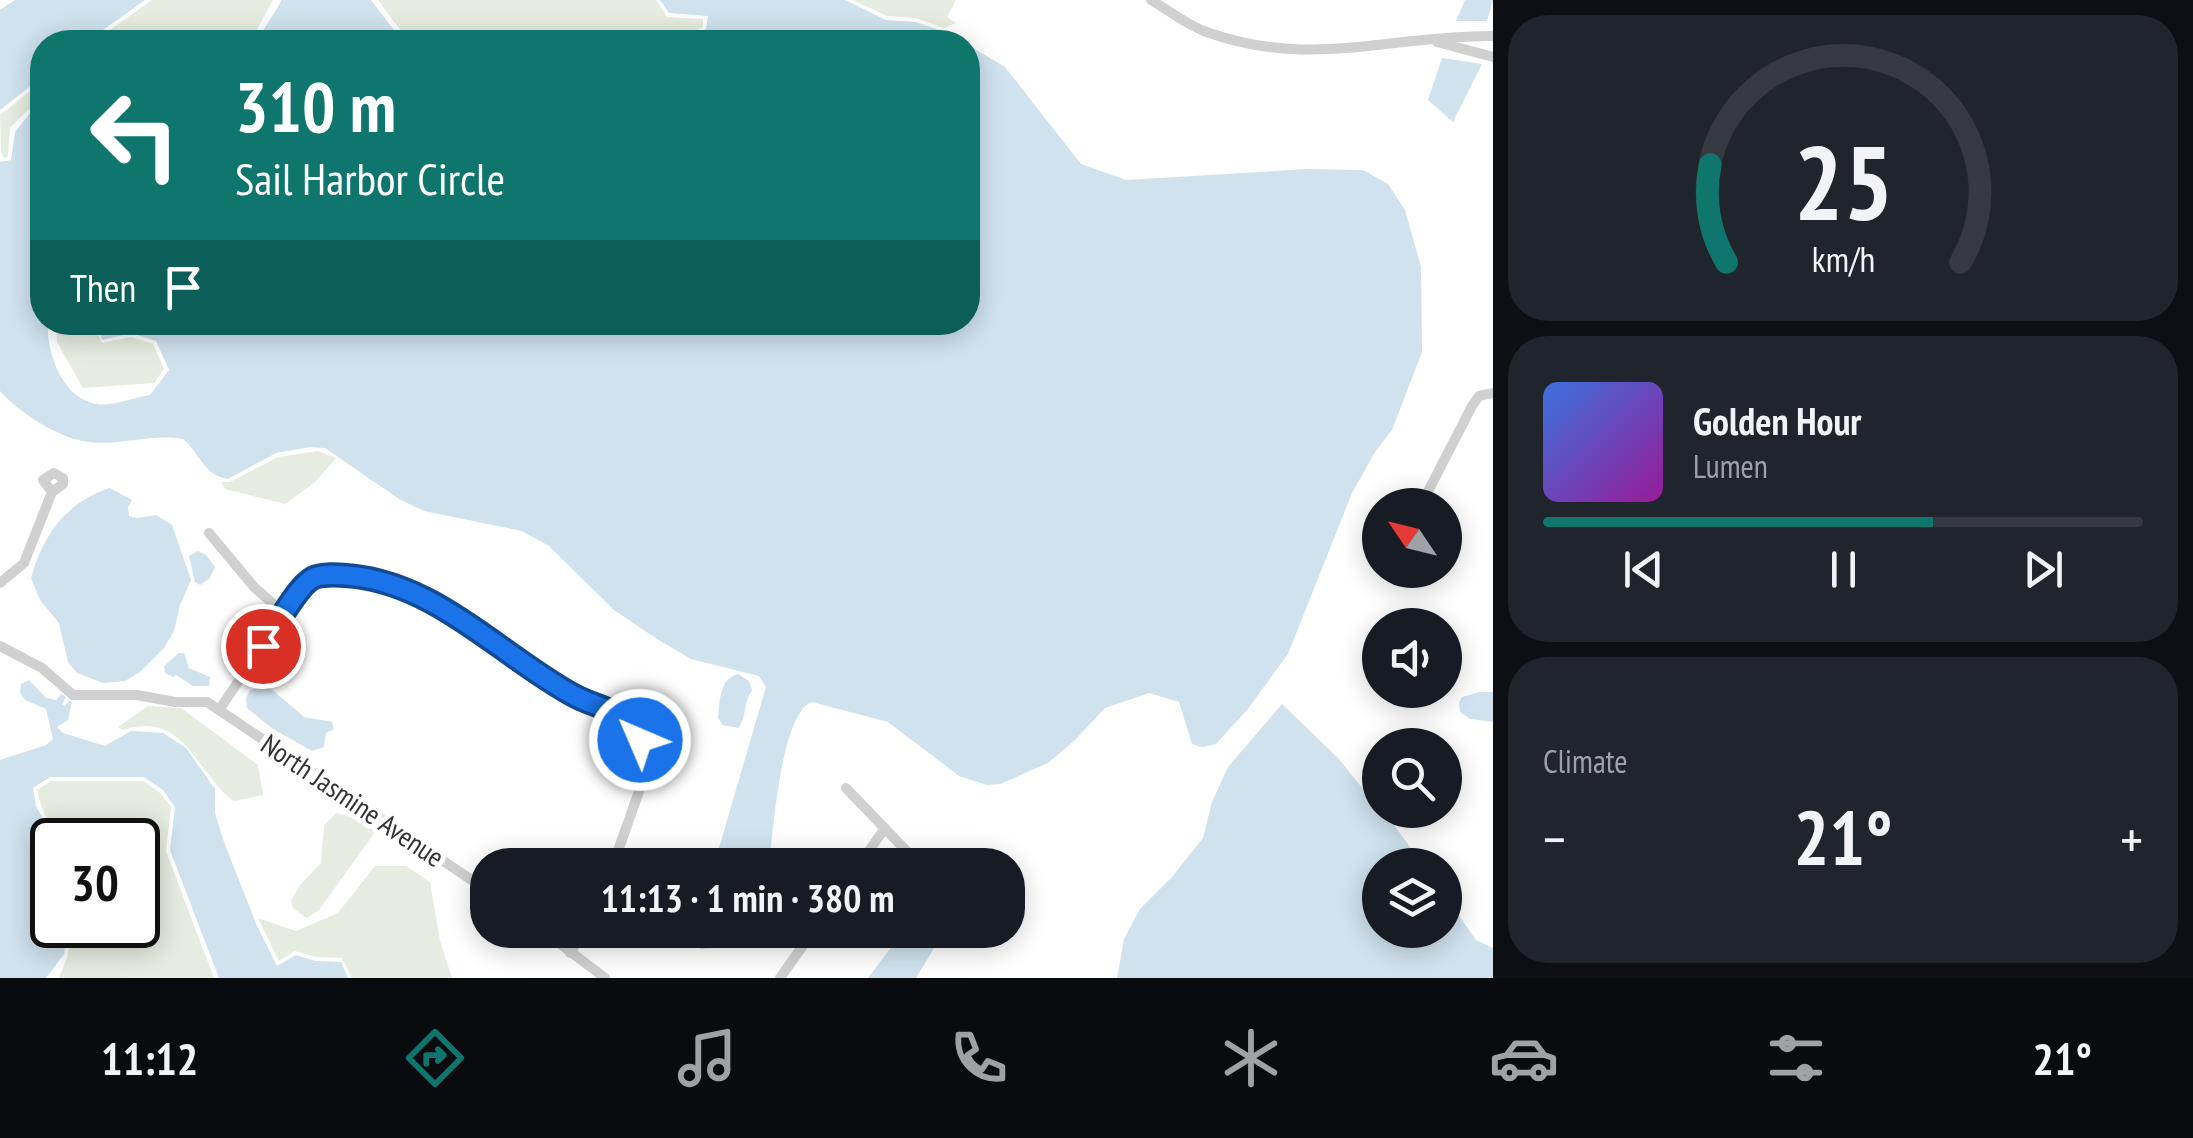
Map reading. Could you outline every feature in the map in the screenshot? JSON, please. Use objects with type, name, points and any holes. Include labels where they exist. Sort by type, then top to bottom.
[{"type":"street","points":[[1151,0],[1200,30],[1250,46],[1317,51],[1493,36]]},
{"type":"street","points":[[1431,40],[1493,57]]},
{"type":"street","points":[[1430,488],[1472,406],[1479,396],[1493,393]]},
{"type":"street","points":[[0,583],[24,563],[52,492]]},
{"type":"street","points":[[209,533],[254,587],[285,614]]},
{"type":"street","points":[[0,646],[42,668],[72,695],[136,695],[174,702],[201,700],[219,710],[296,595],[314,578],[335,575],[388,582],[429,600],[576,696],[609,707],[626,718],[640,740],[645,767],[619,848]]},
{"type":"street","name":"North Jasmine Avenue","points":[[219,710],[470,879]]},
{"type":"street","points":[[846,788],[904,848]]},
{"type":"street","points":[[871,848],[885,828]]},
{"type":"street","points":[[564,948],[606,978]]},
{"type":"street","points":[[570,953],[573,948]]},
{"type":"street","points":[[780,978],[801,948]]},
{"type":"shaded area","points":[[152,0],[273,0],[257,30],[110,30]]},
{"type":"shaded area","points":[[378,0],[656,0],[667,17],[703,19],[703,27],[697,30],[400,30]]},
{"type":"shaded area","points":[[853,0],[956,0],[947,17],[956,23],[944,28],[916,18],[887,16]]},
{"type":"shaded area","points":[[30,91],[30,109],[10,128],[8,157],[4,158],[1,152],[0,115]]},
{"type":"shaded area","points":[[57,335],[98,335],[102,343],[131,337],[153,344],[164,369],[154,383],[83,388]]},
{"type":"shaded area","points":[[318,451],[336,458],[314,483],[285,504],[225,489],[221,482],[230,482],[278,457]]},
{"type":"shaded area","points":[[148,706],[181,708],[258,765],[263,795],[234,801],[176,737],[162,729],[118,727]]},
{"type":"shaded area","points":[[51,781],[143,781],[160,793],[171,807],[166,851],[214,978],[59,978],[69,948],[160,948],[160,818],[47,818],[37,790]]},
{"type":"shaded area","points":[[337,813],[364,822],[375,832],[319,910],[307,918],[293,908],[291,901],[321,863],[324,825]]},
{"type":"shaded area","points":[[375,866],[406,866],[430,882],[440,941],[452,978],[352,978],[342,958],[295,951],[279,961],[258,918],[296,931],[338,913]]},
{"type":"water","points":[[15,0],[145,0],[103,30],[30,30],[30,86],[0,110],[0,10]]},
{"type":"water","points":[[282,0],[371,0],[394,30],[263,30]]},
{"type":"water","points":[[660,0],[845,0],[886,20],[916,22],[939,30],[704,30],[708,16],[669,13]]},
{"type":"water","points":[[1465,0],[1493,0],[1487,21],[1456,21]]},
{"type":"water","points":[[980,52],[1005,67],[1081,164],[1126,180],[1307,169],[1363,170],[1388,184],[1405,210],[1421,267],[1422,352],[1392,430],[1352,493],[1288,654],[1216,744],[1192,744],[1179,702],[1149,693],[1105,708],[1048,763],[1000,784],[987,785],[959,776],[888,722],[812,702],[801,711],[786,750],[771,848],[719,848],[766,687],[759,676],[691,659],[657,639],[614,610],[549,546],[522,531],[424,511],[399,499],[325,448],[276,453],[228,479],[207,468],[183,439],[159,437],[100,443],[77,440],[40,423],[0,391],[0,162],[11,160],[15,132],[30,113],[30,335],[48,335],[53,360],[65,383],[84,400],[96,404],[150,395],[169,370],[156,341],[137,335],[980,335]]},
{"type":"water","points":[[1442,58],[1482,64],[1453,122],[1428,100]]},
{"type":"water","points":[[110,488],[132,500],[129,516],[156,515],[172,525],[191,580],[174,631],[164,648],[125,681],[103,683],[77,673],[68,662],[59,623],[40,600],[31,578],[42,548],[58,522],[81,502]]},
{"type":"water","points":[[198,551],[215,567],[210,578],[200,585],[195,582],[189,556]]},
{"type":"water","points":[[184,653],[189,668],[210,677],[209,686],[193,686],[165,673],[164,666]]},
{"type":"water","points":[[738,674],[749,681],[752,690],[738,728],[723,725],[718,718],[724,686]]},
{"type":"water","points":[[29,680],[46,698],[56,700],[61,694],[66,697],[62,704],[72,702],[68,720],[57,727],[63,733],[105,746],[131,731],[163,733],[186,748],[215,789],[215,813],[224,842],[277,966],[296,955],[315,961],[341,962],[348,978],[219,978],[170,850],[175,807],[163,790],[144,777],[50,777],[33,788],[42,818],[30,818],[30,948],[65,948],[64,954],[46,978],[0,978],[0,760],[53,739],[46,709],[25,700],[20,693],[21,684]]},
{"type":"water","points":[[269,687],[304,717],[332,722],[334,729],[326,733],[324,747],[312,751],[273,729],[247,708],[250,690]]},
{"type":"water","points":[[1493,692],[1493,722],[1470,719],[1460,712],[1462,697]]},
{"type":"water","points":[[1282,704],[1338,758],[1362,788],[1362,828],[1396,828],[1411,848],[1362,848],[1362,948],[1462,948],[1462,920],[1476,940],[1493,948],[1493,978],[1117,978],[1124,939],[1140,909],[1203,838],[1212,802],[1228,767]]},
{"type":"water","points":[[890,948],[934,948],[916,978],[868,978]]},
{"type":"route","points":[[263,646],[296,595],[314,578],[335,575],[388,582],[429,600],[576,696],[609,707],[626,718],[640,740]]}]
